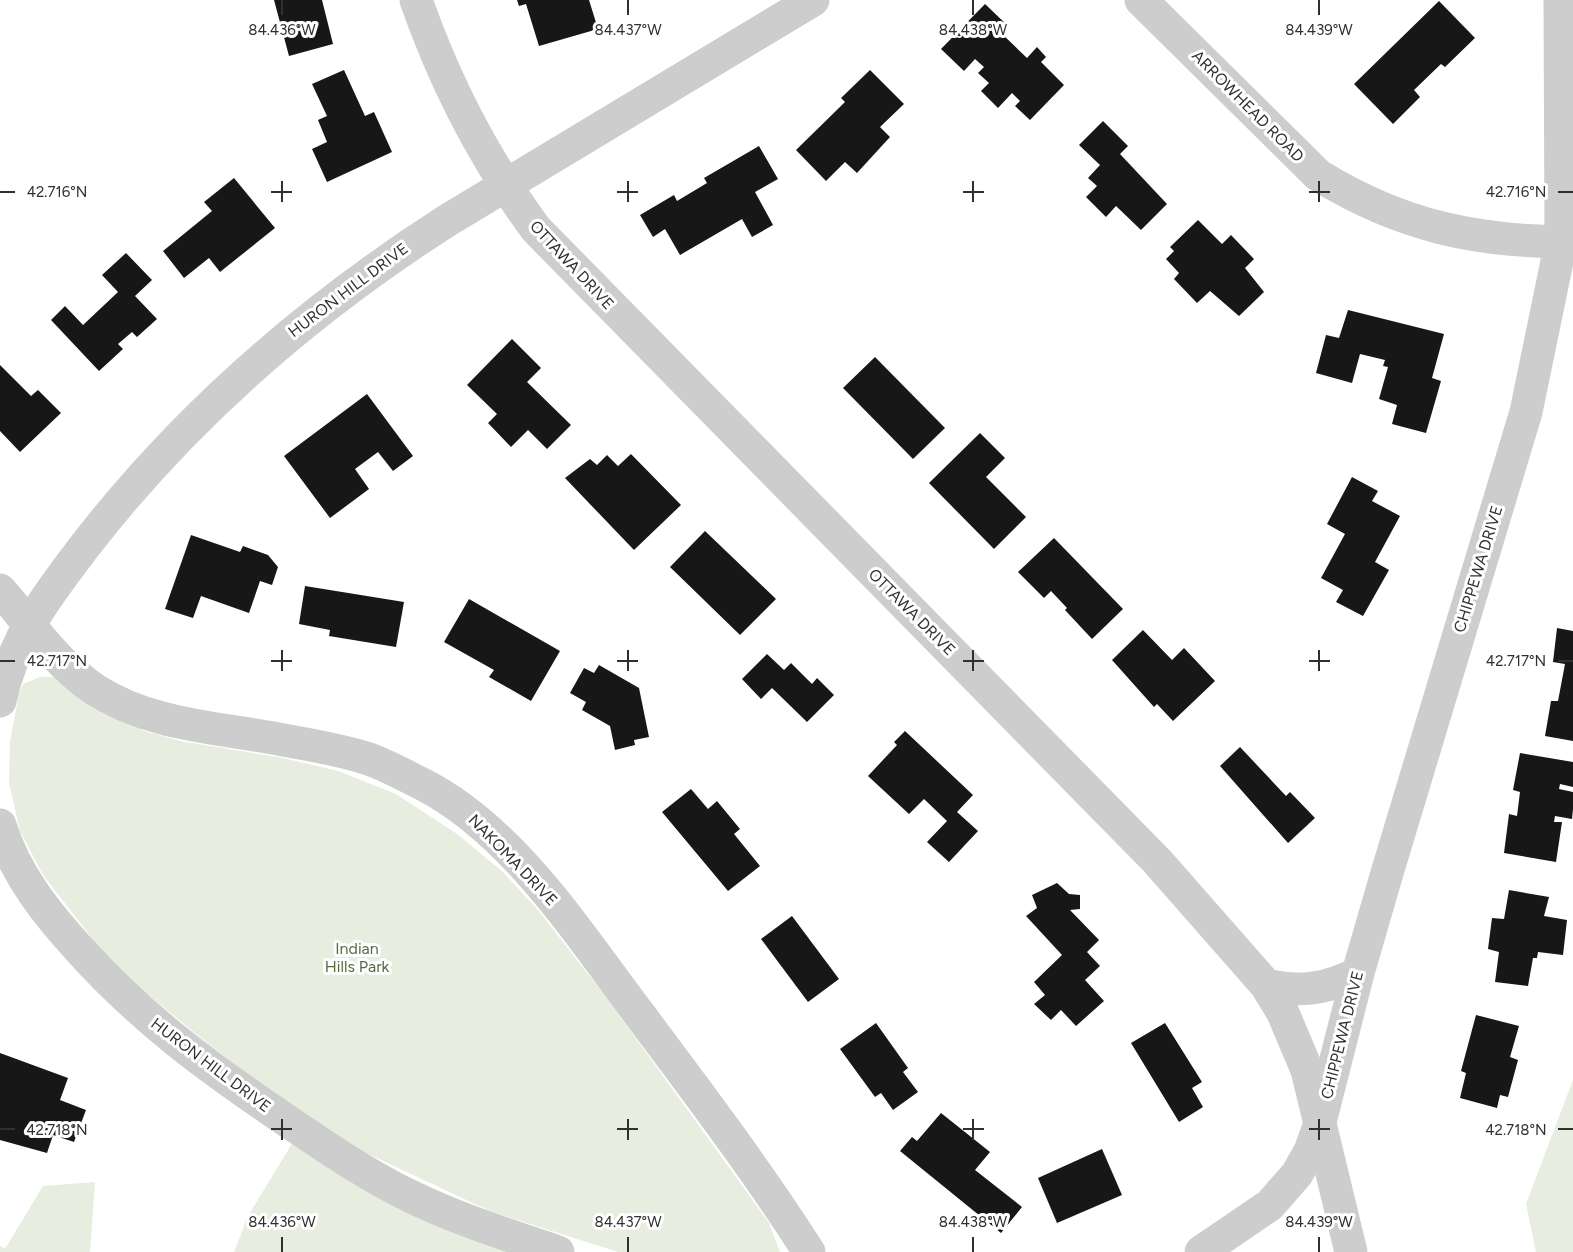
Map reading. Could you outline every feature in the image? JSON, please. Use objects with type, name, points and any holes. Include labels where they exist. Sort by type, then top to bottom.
[{"type":"street","name":"OTTAWA DRIVE","points":[[416,0],[434,50],[453,91],[505,187],[536,229],[1157,861],[1266,985],[1297,1044],[1307,1070],[1351,1252]]},
{"type":"street","name":"HURON HILL DRIVE","points":[[0,702],[10,661],[29,624],[105,519],[184,432],[237,379],[339,294],[420,238],[813,0]]},
{"type":"street","name":"ARROWHEAD ROAD","points":[[1141,0],[1318,175],[1346,192],[1375,206],[1436,228],[1496,239],[1567,242]]},
{"type":"street","name":"CHIPPEWA DRIVE","points":[[1320,1126],[1358,973],[1526,412],[1567,242],[1560,0]]},
{"type":"street","name":"NAKOMA DRIVE","points":[[0,590],[70,669],[94,688],[141,712],[165,720],[271,738],[370,759],[426,786],[468,812],[520,864],[556,905],[715,1115],[809,1252]]},
{"type":"street","name":"HURON HILL DRIVE","points":[[0,825],[16,867],[30,890],[63,932],[110,984],[164,1033],[219,1075],[372,1176],[411,1197],[497,1232],[558,1252]]},
{"type":"street","points":[[1266,985],[1313,989],[1344,981],[1358,973]]},
{"type":"street","points":[[1201,1252],[1270,1205],[1285,1190],[1310,1150],[1320,1126]]},
{"type":"green space","name":"Indian Hills Park","points":[[40,677],[53,677],[77,694],[144,731],[180,741],[283,758],[338,771],[396,794],[457,834],[503,872],[538,910],[609,1001],[769,1223],[780,1252],[618,1252],[492,1212],[330,1136],[206,1042],[135,984],[102,951],[43,875],[20,831],[9,783],[10,742],[23,684]]},
{"type":"green space","points":[[1573,1080],[1573,1252],[1536,1252],[1526,1204]]},
{"type":"green space","points":[[293,1142],[512,1252],[234,1252],[248,1216]]},
{"type":"green space","points":[[95,1182],[90,1252],[0,1252],[0,1246],[5,1249],[43,1186]]},
{"type":"building","points":[[274,0],[322,0],[333,44],[289,56]]},
{"type":"building","points":[[517,0],[589,0],[598,29],[539,46],[526,4],[519,6]]},
{"type":"building","points":[[1439,1],[1475,38],[1445,67],[1441,64],[1414,90],[1420,97],[1393,124],[1354,84]]},
{"type":"building","points":[[985,4],[1007,25],[1000,32],[1027,58],[1037,47],[1046,57],[1041,62],[1064,85],[1030,120],[1015,106],[1020,101],[1012,93],[998,108],[981,91],[989,83],[978,73],[984,67],[975,59],[964,71],[941,49]]},
{"type":"building","points":[[344,70],[365,116],[374,112],[392,152],[327,182],[312,149],[327,142],[318,120],[327,116],[312,84]]},
{"type":"building","points":[[870,70],[904,104],[880,127],[890,137],[857,173],[845,162],[826,181],[796,150],[845,102],[841,98]]},
{"type":"building","points":[[1103,121],[1128,146],[1120,154],[1167,204],[1141,230],[1116,206],[1106,217],[1086,197],[1097,186],[1088,178],[1100,165],[1079,145]]},
{"type":"building","points":[[759,146],[778,179],[755,192],[773,225],[752,237],[742,219],[680,255],[665,229],[653,237],[640,215],[674,195],[677,201],[707,183],[704,178]]},
{"type":"building","points":[[234,178],[275,228],[220,272],[209,258],[184,278],[163,251],[212,211],[204,202]]},
{"type":"building","points":[[1198,220],[1222,244],[1231,235],[1254,259],[1245,268],[1264,292],[1239,316],[1210,291],[1197,303],[1174,279],[1179,273],[1166,259],[1174,251],[1170,247]]},
{"type":"building","points":[[126,253],[152,280],[135,296],[157,319],[137,337],[132,332],[118,344],[123,349],[99,371],[51,320],[65,306],[83,325],[118,292],[102,275]]},
{"type":"building","points":[[1348,310],[1444,334],[1432,378],[1441,381],[1426,433],[1392,424],[1397,405],[1379,399],[1388,367],[1383,366],[1385,360],[1360,354],[1352,383],[1316,373],[1326,335],[1339,338]]},
{"type":"building","points":[[512,339],[541,368],[527,382],[571,425],[547,449],[528,430],[511,447],[488,423],[497,414],[467,385]]},
{"type":"building","points":[[875,357],[945,428],[913,459],[843,388]]},
{"type":"building","points":[[0,365],[31,396],[38,390],[61,413],[20,452],[0,431]]},
{"type":"building","points":[[367,394],[413,456],[393,471],[378,452],[355,469],[369,489],[330,518],[284,456]]},
{"type":"building","points":[[980,433],[1005,458],[986,477],[1026,517],[994,549],[929,483]]},
{"type":"building","points":[[631,454],[681,505],[634,550],[565,478],[590,459],[597,465],[607,455],[618,466]]},
{"type":"building","points":[[1352,477],[1378,491],[1372,501],[1400,516],[1375,562],[1389,570],[1363,616],[1336,602],[1343,590],[1321,578],[1345,534],[1327,524]]},
{"type":"building","points":[[705,531],[776,599],[740,635],[670,567]]},
{"type":"building","points":[[191,535],[240,552],[243,546],[268,555],[278,567],[272,585],[260,581],[249,613],[201,596],[193,618],[165,609]]},
{"type":"building","points":[[1054,538],[1123,609],[1092,639],[1051,591],[1044,598],[1018,572]]},
{"type":"building","points":[[305,586],[404,602],[396,647],[329,636],[330,630],[299,624]]},
{"type":"building","points":[[469,599],[560,651],[531,701],[489,677],[494,670],[444,642]]},
{"type":"building","points":[[1557,628],[1573,631],[1573,741],[1545,736],[1551,701],[1558,701],[1565,664],[1553,662]]},
{"type":"building","points":[[1143,630],[1172,660],[1184,648],[1215,681],[1173,721],[1157,704],[1154,707],[1112,660]]},
{"type":"building","points":[[767,654],[784,670],[791,663],[812,684],[817,678],[834,695],[807,722],[772,688],[761,699],[742,679]]},
{"type":"building","points":[[599,665],[639,688],[649,737],[634,740],[635,745],[615,750],[610,726],[582,710],[586,702],[570,693],[584,668],[594,673]]},
{"type":"building","points":[[905,731],[973,795],[957,812],[978,831],[949,862],[927,842],[947,821],[924,799],[909,814],[868,776],[897,745],[894,742]]},
{"type":"building","points":[[1240,747],[1286,796],[1290,792],[1315,818],[1288,843],[1220,766]]},
{"type":"building","points":[[1520,753],[1573,762],[1573,787],[1560,784],[1559,789],[1573,792],[1573,809],[1572,819],[1555,816],[1554,822],[1562,822],[1556,862],[1504,853],[1509,814],[1517,816],[1520,792],[1513,790]]},
{"type":"building","points":[[691,789],[708,809],[717,801],[740,829],[734,834],[760,866],[728,891],[662,812]]},
{"type":"building","points":[[1057,883],[1069,894],[1080,895],[1080,909],[1070,910],[1099,940],[1087,952],[1100,966],[1085,980],[1104,1001],[1076,1026],[1061,1010],[1051,1020],[1034,1004],[1045,995],[1034,982],[1062,955],[1026,916],[1037,908],[1032,895]]},
{"type":"building","points":[[1509,890],[1549,897],[1544,916],[1567,920],[1563,955],[1538,952],[1537,958],[1533,958],[1528,986],[1495,982],[1499,952],[1488,949],[1492,918],[1504,919]]},
{"type":"building","points":[[792,916],[839,979],[808,1002],[761,939]]},
{"type":"building","points":[[1476,1015],[1519,1026],[1510,1057],[1518,1060],[1508,1097],[1500,1095],[1497,1108],[1460,1098],[1466,1073],[1461,1071]]},
{"type":"building","points":[[876,1023],[908,1068],[903,1072],[918,1092],[893,1110],[881,1093],[875,1097],[840,1049]]},
{"type":"building","points":[[1165,1023],[1202,1082],[1192,1088],[1203,1107],[1179,1122],[1131,1043]]},
{"type":"building","points":[[0,1053],[68,1078],[60,1100],[86,1110],[74,1142],[53,1135],[47,1153],[0,1140]]},
{"type":"building","points":[[941,1113],[990,1152],[975,1170],[1022,1207],[1001,1233],[900,1151],[912,1137],[917,1141]]},
{"type":"building","points":[[1102,1149],[1122,1195],[1057,1223],[1038,1178]]}]
